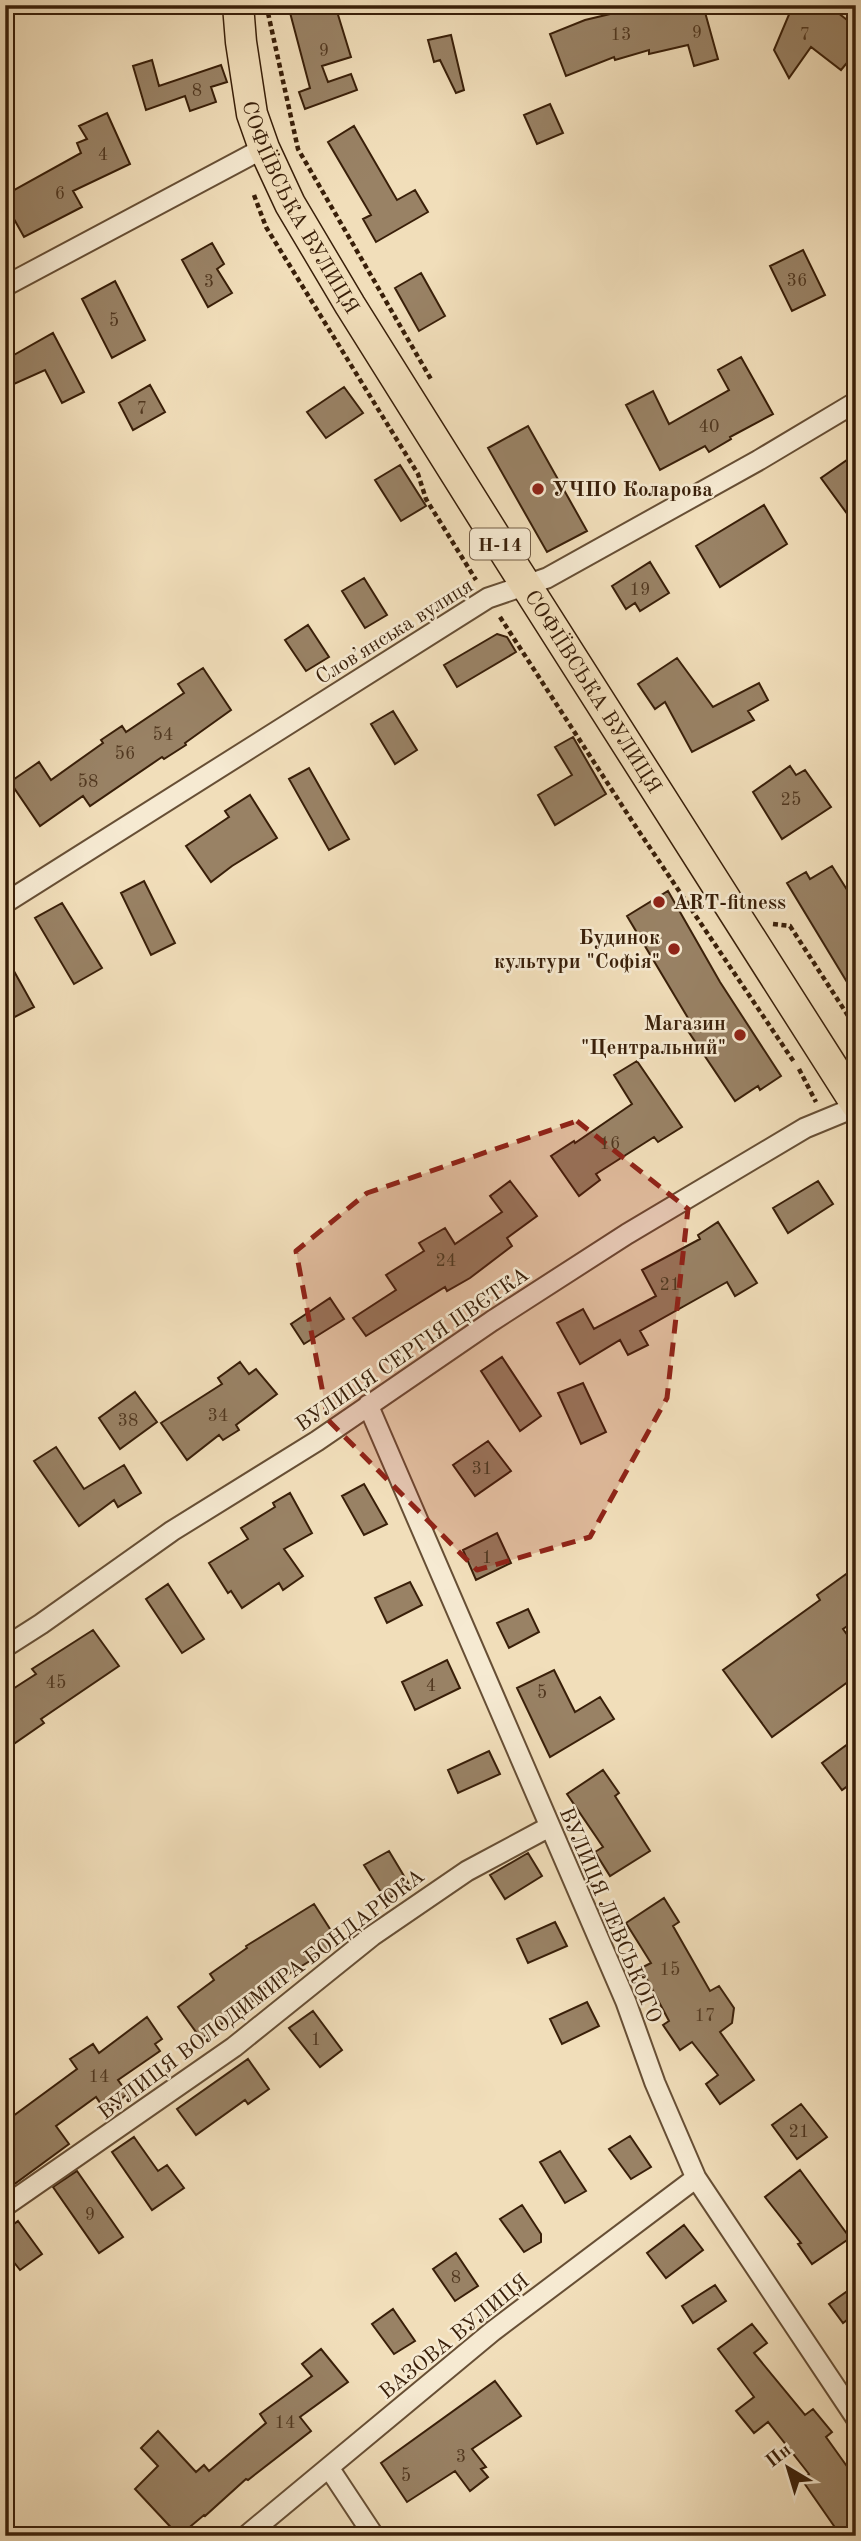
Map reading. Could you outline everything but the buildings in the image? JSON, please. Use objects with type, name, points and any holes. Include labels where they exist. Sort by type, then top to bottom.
[{"type":"main road","name":"СОФІЇВСЬКА ВУЛИЦЯ","points":[[238,5],[252,114],[264,148],[290,204],[350,305],[856,1105]]},
{"type":"street","points":[[5,286],[264,148]]},
{"type":"street","name":"Словʼянська вулиця","points":[[5,903],[488,598],[547,578],[748,467],[856,402]]},
{"type":"street","name":"ВУЛИЦЯ СЕРГІЯ ЦВЄТКА","points":[[5,1647],[172,1531],[317,1441],[492,1321],[627,1234],[805,1128],[856,1105]]},
{"type":"street","name":"ВУЛИЦЯ ЛЕВСЬКОГО","points":[[368,1405],[626,2002],[655,2083],[696,2178],[856,2418]]},
{"type":"street","name":"ВУЛИЦЯ ВОЛОДИМИРА БОНДАРЮКА","points":[[5,2206],[234,2047],[372,1936],[467,1871],[549,1827]]},
{"type":"street","name":"ВАЗОВА ВУЛИЦЯ","points":[[246,2536],[493,2331],[696,2178]]},
{"type":"street","points":[[329,2468],[373,2536]]},
{"type":"path","points":[[266,5],[298,149],[438,390]]},
{"type":"path","points":[[771,924],[790,926],[856,1028]]},
{"type":"highlighted area","points":[[577,1121],[688,1209],[667,1398],[590,1537],[477,1570],[328,1420],[296,1251],[367,1193]]},
{"type":"place","name":"УЧПО Коларова","points":[[538,489]]},
{"type":"place","name":"ART-fitness","points":[[659,902]]},
{"type":"place","name":"Будинок культури \"Софія\"","points":[[674,949]]},
{"type":"place","name":"Магазин \"Центральний\"","points":[[740,1035]]}]
